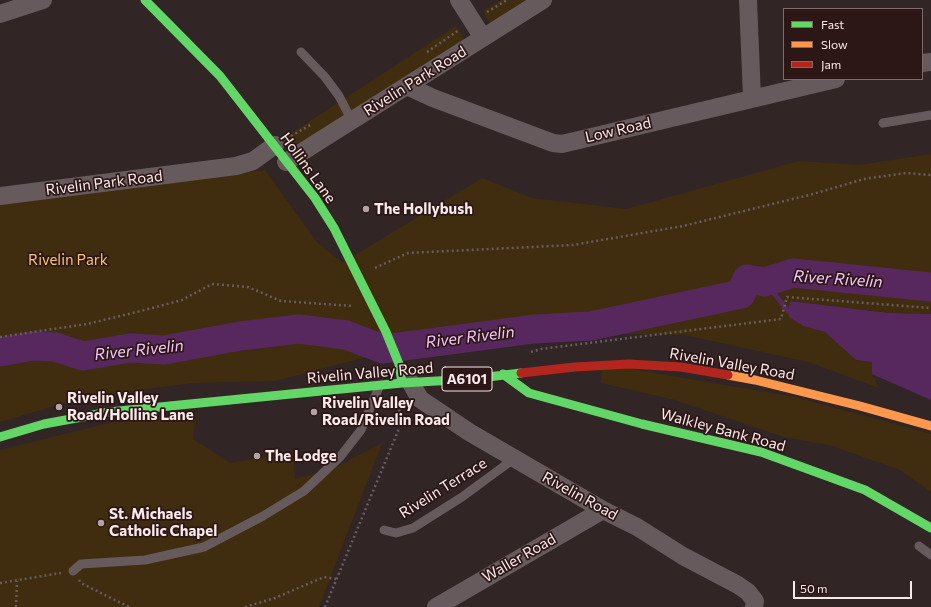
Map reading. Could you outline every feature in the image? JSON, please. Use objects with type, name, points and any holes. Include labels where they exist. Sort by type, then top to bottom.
[{"type":"street","points":[[0,14],[43,0]]},
{"type":"street","name":"Hollins Lane","points":[[145,0],[220,76],[315,198],[334,228],[357,276],[373,304],[386,332],[406,383]]},
{"type":"street","points":[[459,0],[483,38]]},
{"type":"street","name":"Rivelin Park Road","points":[[286,162],[543,0]]},
{"type":"street","points":[[748,0],[752,98]]},
{"type":"street","name":"Low Road","points":[[407,86],[433,98],[546,141],[562,144],[832,80]]},
{"type":"street","name":"Rivelin Park Road","points":[[0,196],[236,166],[253,161],[275,145]]},
{"type":"street","name":"Rivelin Valley Road","points":[[0,437],[44,424],[109,412],[379,385],[471,379],[503,374],[621,364],[682,367],[755,380],[860,406],[931,426]]},
{"type":"street","name":"Walkley Bank Road","points":[[503,374],[529,393],[642,424],[761,452],[865,490],[931,528]]},
{"type":"street","name":"Rivelin Road","points":[[406,383],[430,408],[604,510],[637,527],[683,556],[738,585],[748,592],[754,604]]},
{"type":"street","name":"Waller Road","points":[[436,607],[604,510]]},
{"type":"lane","points":[[301,52],[325,77],[339,96],[352,121]]},
{"type":"lane","points":[[883,123],[931,115]]},
{"type":"lane","points":[[74,571],[81,564],[145,560],[204,547],[286,502],[304,491],[340,457],[361,430],[379,385]]},
{"type":"lane","name":"Rivelin Terrace","points":[[384,530],[396,532],[413,528],[462,497],[515,458]]},
{"type":"lane","points":[[919,546],[931,554]]},
{"type":"path","points":[[357,276],[408,253],[573,245],[683,226],[813,194],[864,179],[906,173],[931,175]]},
{"type":"path","points":[[0,336],[87,324],[141,311],[182,300],[212,284],[248,287],[281,301],[361,307],[373,304]]},
{"type":"path","points":[[526,353],[541,349],[782,319],[787,297],[931,308]]},
{"type":"path","points":[[325,607],[398,431],[406,383]]},
{"type":"path","points":[[0,582],[17,581],[74,571],[81,583],[129,607]]},
{"type":"path","points":[[245,607],[275,598],[324,577],[336,580]]},
{"type":"path","points":[[16,607],[17,581]]},
{"type":"green space","points":[[501,0],[526,0],[490,23],[483,11]]},
{"type":"green space","points":[[456,26],[464,39],[303,143],[289,144],[280,138],[293,132]]},
{"type":"green space","name":"Rivelin Park","points":[[931,154],[931,314],[889,313],[790,301],[788,311],[789,317],[803,326],[825,332],[856,360],[872,362],[872,374],[879,388],[808,362],[685,335],[584,333],[429,346],[359,359],[275,381],[192,383],[85,397],[0,422],[0,203],[62,193],[265,170],[316,241],[342,263],[482,178],[532,198],[626,209],[799,161],[859,165]]},
{"type":"green space","points":[[602,364],[795,397],[931,434],[931,492],[900,470],[829,445],[784,437],[675,400],[601,383]]},
{"type":"green space","points":[[196,414],[193,439],[230,463],[293,452],[295,479],[332,469],[382,443],[319,607],[0,607],[0,450],[113,422]]},
{"type":"shaded area","points":[[790,301],[889,313],[931,314],[931,400],[872,374],[872,362],[856,360],[825,332],[803,326],[789,317],[788,311]]},
{"type":"waterway","name":"River Rivelin","points":[[0,352],[33,346],[55,347],[83,356],[130,348],[164,350],[240,336],[299,329],[346,335],[383,349],[534,329],[591,326],[741,294],[747,279],[765,282],[793,273],[931,287]]},
{"type":"waterway","points":[[765,282],[788,311]]},
{"type":"traffic: fast","points":[[145,0],[220,76],[315,198],[334,228],[386,332],[399,364],[402,383]]},
{"type":"traffic: fast","points":[[0,437],[44,424],[109,412],[402,383],[471,379],[521,373]]},
{"type":"traffic: fast","points":[[503,374],[529,393],[642,424],[761,452],[865,490],[931,528]]},
{"type":"traffic: slow","points":[[728,375],[755,380],[860,406],[931,426]]},
{"type":"traffic: jam","points":[[521,373],[575,367],[629,364],[681,367],[728,375]]},
{"type":"place","name":"The Hollybush","points":[[366,209]]},
{"type":"place","name":"Rivelin Valley Road/Hollins Lane","points":[[59,407]]},
{"type":"place","name":"Rivelin Valley Road/Rivelin Road","points":[[314,412]]},
{"type":"place","name":"The Lodge","points":[[257,456]]},
{"type":"place","name":"St. Michaels Catholic Chapel","points":[[101,523]]}]
